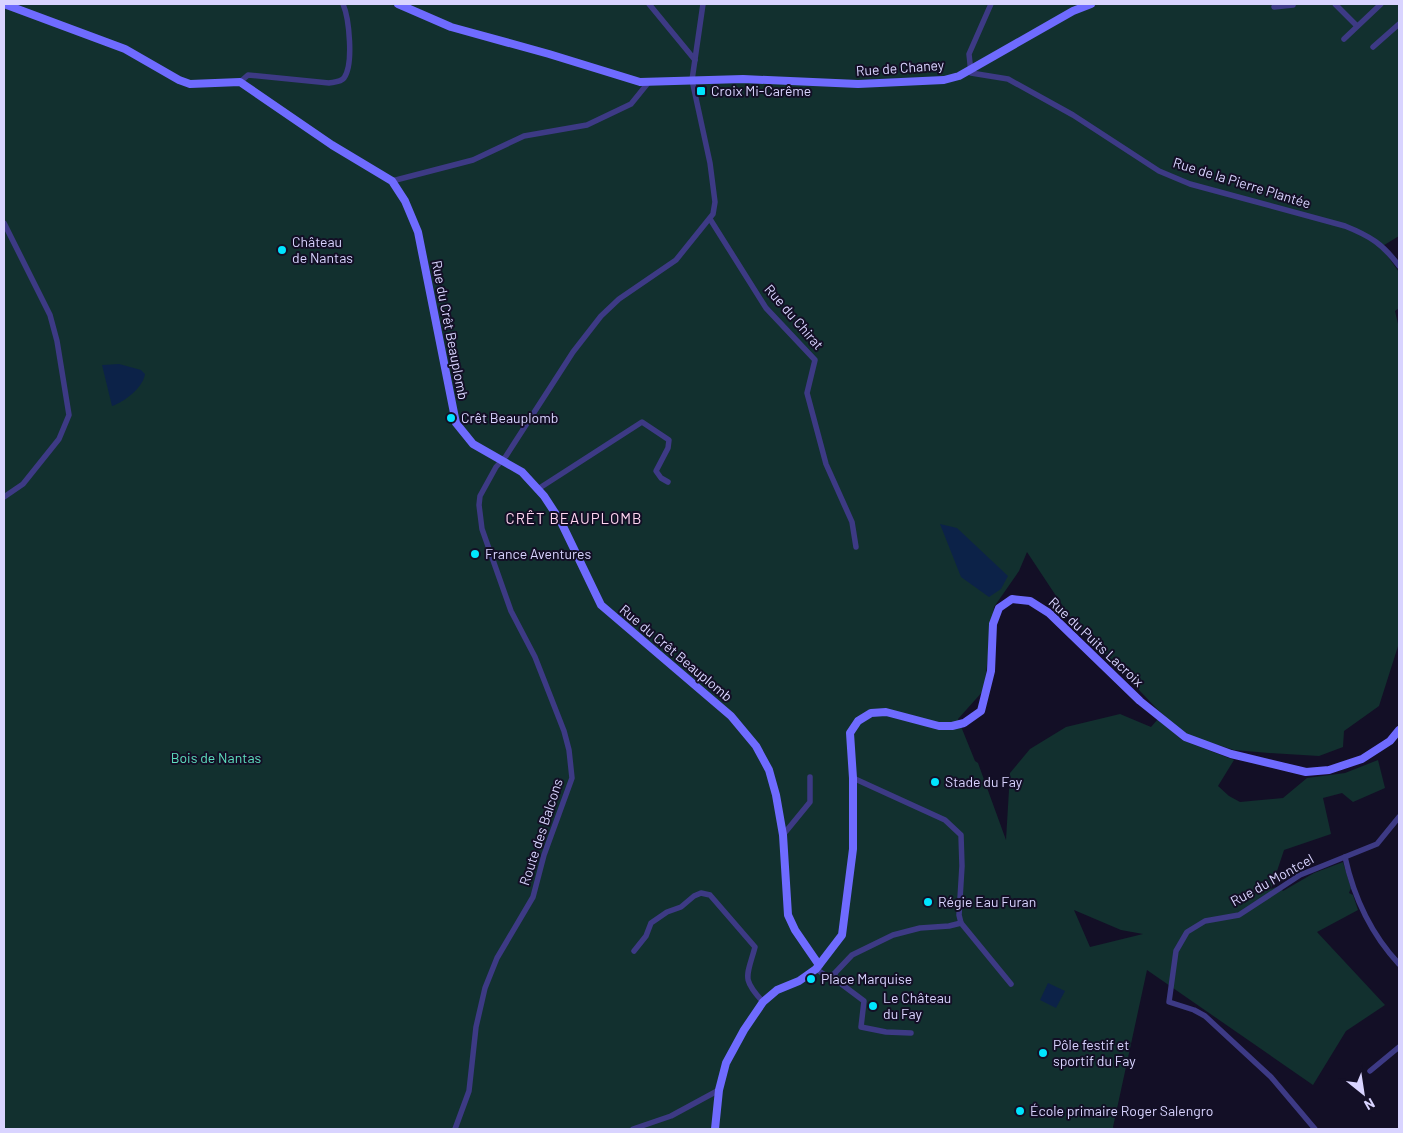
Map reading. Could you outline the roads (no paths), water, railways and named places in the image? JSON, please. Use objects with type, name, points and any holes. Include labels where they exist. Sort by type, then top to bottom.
[{"type":"street","points":[[4,4],[124,49],[190,84],[240,82],[248,75],[329,83],[338,82],[344,78],[349,64],[349,38],[344,4]]},
{"type":"street","name":"Rue de Chaney","points":[[398,4],[451,27],[549,54],[630,80],[648,83],[743,79],[877,84],[944,80],[970,70],[1073,11],[1091,4]]},
{"type":"street","points":[[649,4],[695,60]]},
{"type":"street","points":[[703,4],[692,80],[710,163],[715,202],[710,219]]},
{"type":"street","points":[[970,70],[969,54],[991,4]]},
{"type":"street","points":[[1335,4],[1357,26]]},
{"type":"street","points":[[1344,39],[1381,4]]},
{"type":"street","points":[[1274,6],[1293,5]]},
{"type":"street","points":[[1374,47],[1399,24]]},
{"type":"street","name":"Rue de la Pierre Plantée","points":[[970,70],[972,73],[1008,79],[1073,115],[1159,171],[1190,184],[1345,226],[1363,234],[1385,247],[1399,266]]},
{"type":"street","name":"Rue du Crêt Beauplomb","points":[[240,82],[332,145],[392,181],[405,201],[418,232],[456,423],[473,444],[522,472],[538,489],[560,522],[601,604],[731,716],[756,746],[769,770],[776,795],[783,835],[788,915],[817,967]]},
{"type":"street","points":[[392,181],[473,160],[524,136],[587,125],[631,104],[648,83]]},
{"type":"street","name":"Route des Balcons","points":[[455,1129],[469,1091],[476,1027],[485,988],[497,958],[533,897],[547,846],[566,802],[572,778],[570,750],[564,731],[535,657],[512,611],[483,534],[479,500],[502,460],[573,352],[601,316],[619,300],[668,267],[710,219]]},
{"type":"street","name":"Rue du Chirat","points":[[710,219],[766,308],[815,360],[807,393],[826,464],[852,522],[856,547]]},
{"type":"street","points":[[4,223],[50,315],[57,341],[69,407],[68,423],[60,439],[14,492],[4,497]]},
{"type":"street","points":[[538,489],[642,422],[669,440],[668,448],[656,471],[661,478],[668,482]]},
{"type":"street","points":[[4,492],[14,492]]},
{"type":"street","name":"Rue du Puits Lacroix","points":[[763,1002],[777,990],[799,981],[817,967],[842,935],[853,848],[853,778],[850,733],[858,721],[871,713],[886,712],[939,726],[952,726],[964,723],[981,711],[991,671],[994,624],[1000,608],[1012,599],[1030,601],[1049,613],[1140,701],[1185,738],[1231,754],[1306,772],[1328,770],[1362,759],[1390,741],[1399,730]]},
{"type":"street","points":[[783,835],[810,802],[810,777]]},
{"type":"street","points":[[853,778],[945,820],[961,835],[962,866],[959,915],[961,923],[1011,984]]},
{"type":"street","name":"Rue du Montcel","points":[[1315,1129],[1272,1077],[1205,1016],[1194,1010],[1169,1002],[1176,951],[1187,932],[1206,921],[1239,914],[1300,876],[1377,844],[1399,817]]},
{"type":"street","points":[[1345,857],[1354,893],[1370,928],[1399,964]]},
{"type":"street","points":[[634,951],[646,936],[651,923],[667,912],[681,907],[694,896],[701,893],[710,895],[755,947],[747,976],[749,986],[763,1002],[744,1030],[726,1063],[719,1090],[715,1129]]},
{"type":"street","points":[[817,967],[828,977],[834,974],[852,956],[893,935],[920,928],[949,926],[961,923]]},
{"type":"street","points":[[834,974],[840,983],[864,1001],[860,1027],[886,1032],[911,1033]]},
{"type":"street","points":[[1370,1071],[1399,1047]]},
{"type":"street","points":[[633,1129],[671,1116],[719,1090]]},
{"type":"water","points":[[119,364],[141,370],[145,374],[141,384],[132,394],[112,406],[102,365]]},
{"type":"water","points":[[940,524],[957,528],[1008,576],[1001,589],[989,597],[961,577]]},
{"type":"water","points":[[1048,983],[1065,991],[1056,1008],[1040,1000]]},
{"type":"place","name":"Croix Mi-Carême","points":[[701,91]]},
{"type":"place","name":"Château de Nantas","points":[[282,250]]},
{"type":"place","name":"Crêt Beauplomb","points":[[451,418]]},
{"type":"place","name":"France Aventures","points":[[475,554]]},
{"type":"place","name":"Stade du Fay","points":[[935,782]]},
{"type":"place","name":"Régie Eau Furan","points":[[928,902]]},
{"type":"place","name":"Place Marquise","points":[[811,979]]},
{"type":"place","name":"Le Château du Fay","points":[[873,1006]]},
{"type":"place","name":"Pôle festif et sportif du Fay","points":[[1043,1053]]},
{"type":"place","name":"École primaire Roger Salengro","points":[[1020,1111]]},
{"type":"district","name":"CRÊT BEAUPLOMB","points":[[574,519]]},
{"type":"park label","name":"Bois de Nantas","points":[[216,758]]}]
